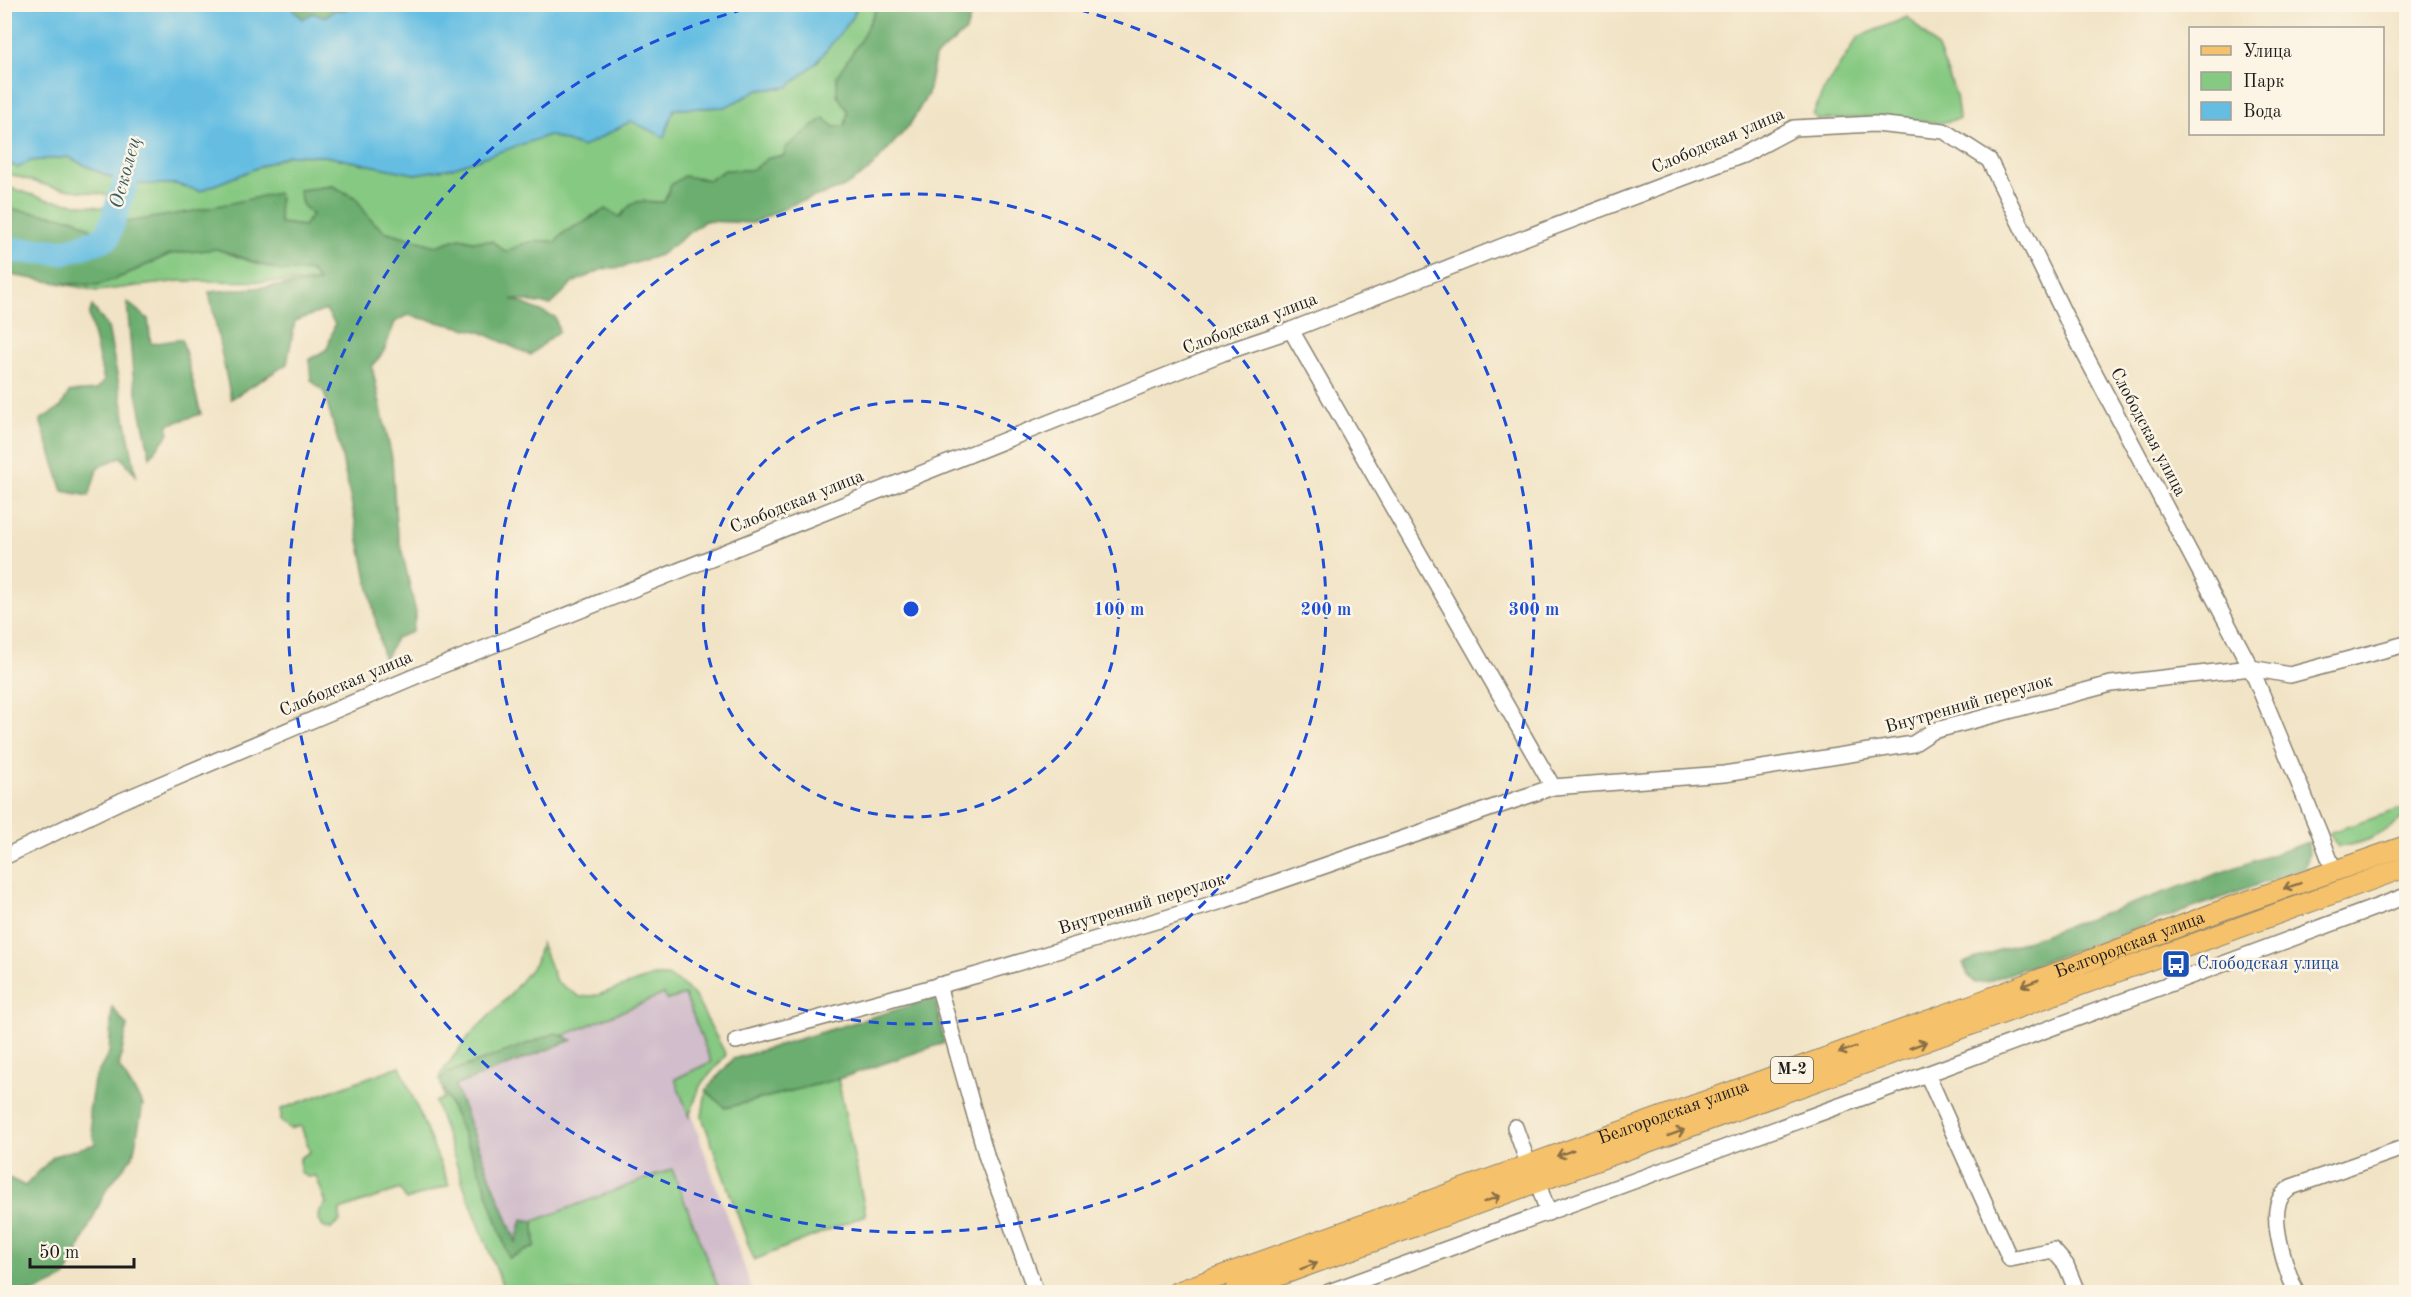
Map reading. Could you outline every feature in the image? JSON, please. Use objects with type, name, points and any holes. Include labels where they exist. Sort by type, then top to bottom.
[{"type":"main road","name":"Белгородская улица","points":[[1234,1293],[1988,999],[2228,908],[2406,846]]},
{"type":"main road","name":"Белгородская улица","points":[[1177,1293],[1534,1175],[2406,867]]},
{"type":"street","name":"Слободская улица","points":[[4,857],[121,801],[423,673],[1223,353],[1292,330],[1503,246],[1743,155],[1794,128],[1875,124],[1944,131],[1989,160],[2074,334],[2251,668],[2334,871]]},
{"type":"street","points":[[1292,330],[1553,787]]},
{"type":"street","points":[[2251,668],[2290,675],[2406,644]]},
{"type":"street","name":"Внутренний переулок","points":[[736,1041],[938,986],[1222,900],[1553,787],[1724,774],[1913,744],[1933,731],[2112,684],[2251,668]]},
{"type":"street","points":[[1329,1293],[2406,896]]},
{"type":"street","points":[[2320,897],[2329,923]]},
{"type":"street","points":[[938,986],[987,1158],[1036,1293]]},
{"type":"street","points":[[1927,1074],[2010,1259],[2053,1250],[2066,1265],[2077,1293]]},
{"type":"street","points":[[1515,1127],[1548,1213]]},
{"type":"street","points":[[2296,1293],[2285,1268],[2278,1229],[2276,1213],[2280,1197],[2290,1187],[2406,1147]]},
{"type":"shaded area","points":[[673,987],[691,997],[717,1062],[687,1102],[753,1292],[525,1292],[442,1079]]},
{"type":"green space","points":[[288,5],[351,5],[345,10],[335,10],[325,17],[303,19]]},
{"type":"green space","points":[[857,5],[878,5],[837,95],[849,111],[845,126],[834,127],[785,156],[770,157],[752,170],[725,170],[709,180],[698,177],[671,186],[664,202],[634,203],[620,217],[593,215],[556,242],[530,242],[506,252],[492,241],[472,241],[460,238],[436,246],[384,231],[369,218],[356,198],[333,186],[321,186],[302,204],[312,215],[304,226],[280,223],[277,209],[280,199],[127,222],[116,218],[127,183],[176,184],[200,191],[288,155],[325,156],[415,174],[452,168],[549,135],[583,147],[631,121],[674,109],[725,107],[759,90],[788,87],[853,17]]},
{"type":"green space","points":[[878,5],[974,5],[966,31],[935,57],[928,94],[909,126],[868,171],[844,187],[796,203],[753,223],[705,221],[660,255],[623,267],[603,269],[572,283],[551,305],[512,299],[555,317],[559,331],[530,355],[481,332],[407,315],[395,322],[384,351],[372,367],[392,458],[396,525],[416,613],[412,632],[396,638],[384,661],[340,448],[324,392],[311,380],[309,360],[327,349],[335,324],[326,310],[295,321],[287,364],[231,399],[209,292],[319,282],[311,271],[281,271],[217,249],[170,254],[98,285],[58,283],[5,274],[5,251],[64,253],[109,239],[121,218],[127,222],[194,211],[278,193],[280,223],[304,226],[312,215],[302,204],[299,190],[333,186],[356,198],[369,218],[384,231],[436,246],[460,238],[472,241],[492,241],[506,252],[530,242],[556,242],[565,232],[606,209],[620,217],[635,203],[664,202],[671,185],[684,176],[709,180],[725,170],[752,170],[770,157],[784,156],[785,148],[824,118],[834,127],[845,126],[848,111],[837,95],[837,76],[860,41]]},
{"type":"green space","points":[[1908,17],[1938,48],[1956,95],[1959,119],[1940,123],[1884,116],[1819,120],[1813,115],[1823,91],[1858,37]]},
{"type":"green space","points":[[68,157],[124,184],[120,197],[52,187],[5,173],[4,161],[18,168],[29,161]]},
{"type":"green space","points":[[4,186],[49,200],[114,209],[106,236],[75,219],[5,208]]},
{"type":"green space","points":[[5,208],[75,219],[103,236],[63,249],[5,245]]},
{"type":"green space","points":[[217,249],[275,268],[311,270],[320,282],[180,281],[97,291],[58,283],[98,285],[170,254]]},
{"type":"green space","points":[[127,302],[148,319],[151,344],[182,339],[201,414],[167,425],[169,433],[150,457],[133,374]]},
{"type":"green space","points":[[92,306],[108,327],[136,475],[121,457],[98,467],[89,496],[63,491],[40,420],[61,407],[69,392],[96,390],[104,381],[89,315]]},
{"type":"green space","points":[[2406,807],[2406,815],[2390,828],[2367,840],[2338,847],[2329,833]]},
{"type":"green space","points":[[2308,842],[2309,854],[2305,868],[1986,982],[1975,983],[1968,975],[1963,963]]},
{"type":"green space","points":[[541,943],[556,981],[580,997],[598,995],[653,976],[667,976],[679,982],[694,995],[726,1055],[700,1086],[689,1117],[675,1079],[711,1062],[685,995],[667,1000],[664,994],[562,1036],[555,1034],[448,1073],[441,1078],[440,1075],[469,1036],[509,996],[536,962]]},
{"type":"green space","points":[[935,998],[944,1043],[838,1079],[725,1108],[706,1090],[733,1059]]},
{"type":"green space","points":[[112,1007],[127,1026],[119,1067],[143,1105],[133,1156],[106,1190],[65,1278],[35,1292],[5,1292],[5,1176],[25,1186],[54,1156],[95,1144],[89,1112],[94,1080],[109,1053]]},
{"type":"green space","points":[[556,1033],[572,1040],[455,1086],[516,1242],[522,1219],[534,1221],[535,1247],[509,1258],[482,1177],[439,1079],[448,1073]]},
{"type":"green space","points":[[400,1066],[449,1185],[406,1200],[400,1189],[340,1210],[340,1221],[331,1229],[323,1227],[319,1220],[319,1212],[326,1203],[316,1176],[307,1177],[300,1172],[300,1158],[310,1152],[301,1126],[290,1129],[281,1121],[281,1109]]},
{"type":"green space","points":[[838,1079],[866,1215],[754,1260],[702,1117],[706,1090],[725,1108]]},
{"type":"green space","points":[[442,1085],[482,1177],[509,1258],[535,1247],[534,1221],[672,1169],[720,1292],[505,1292],[465,1189],[435,1102],[444,1098]]},
{"type":"water","points":[[857,4],[853,17],[817,62],[788,87],[759,90],[725,107],[674,109],[664,137],[631,121],[583,147],[549,135],[452,168],[415,174],[325,156],[288,155],[200,191],[176,184],[125,184],[68,157],[30,161],[18,168],[5,161],[5,5],[288,5],[303,19],[312,13],[325,17],[335,10],[345,10],[351,5]]},
{"type":"waterway","name":"Осколец","points":[[4,250],[64,252],[107,238],[125,184],[132,152]]},
{"type":"place","name":"Слободская улица","points":[[2176,964]]}]
